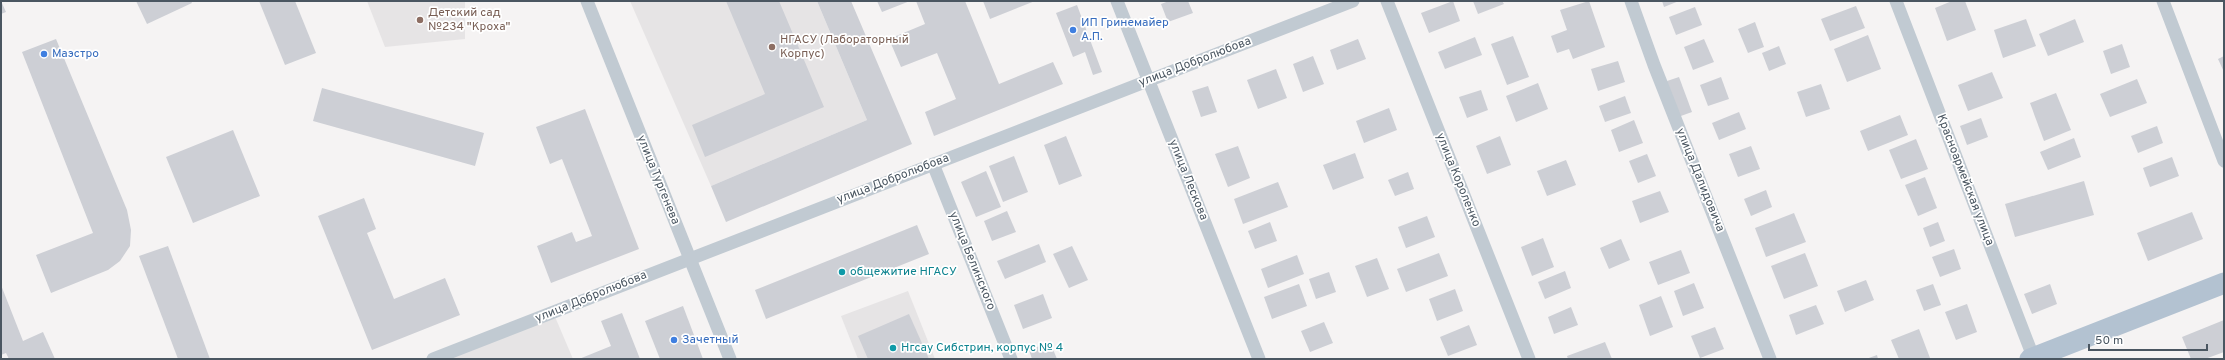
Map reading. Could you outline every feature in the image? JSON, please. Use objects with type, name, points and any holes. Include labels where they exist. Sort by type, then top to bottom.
[{"type":"main road","points":[[2033,359],[2224,283]]},
{"type":"street","name":"улица Тургенева","points":[[587,1],[730,359]]},
{"type":"street","name":"улица Лескова","points":[[1117,1],[1259,359]]},
{"type":"street","name":"улица Добролюбова","points":[[433,359],[1353,1]]},
{"type":"street","name":"улица Короленко","points":[[1387,1],[1529,359]]},
{"type":"street","name":"улица Далидовича","points":[[1631,1],[1654,65],[1770,359]]},
{"type":"street","name":"Красноармейская улица","points":[[1896,1],[2033,359]]},
{"type":"street","points":[[2163,1],[2224,161]]},
{"type":"street","name":"улица Белинского","points":[[933,164],[1010,359]]},
{"type":"shaded area","name":"Детский сад №234 \"Кроха\"","points":[[367,1],[465,1],[465,39],[385,47]]},
{"type":"shaded area","points":[[630,1],[817,1],[867,120],[711,186]]},
{"type":"shaded area","points":[[908,291],[935,359],[858,359],[841,316]]},
{"type":"shaded area","points":[[553,312],[573,359],[436,359]]},
{"type":"building","points":[[1,1],[6,12],[1,14]]},
{"type":"building","points":[[136,1],[191,1],[192,3],[147,24]]},
{"type":"building","points":[[259,1],[295,1],[316,53],[285,65]]},
{"type":"building","name":"НГАСУ (Лабораторный Корпус)","points":[[726,1],[779,1],[824,107],[705,157],[692,125],[765,94]]},
{"type":"building","points":[[817,1],[851,1],[912,144],[726,222],[711,186],[867,120]]},
{"type":"building","points":[[877,1],[910,1],[882,12]]},
{"type":"building","points":[[916,1],[965,1],[999,84],[1053,62],[1063,84],[934,136],[925,112],[956,99],[937,53],[901,67],[889,39],[925,24]]},
{"type":"building","points":[[983,1],[1035,1],[990,19]]},
{"type":"building","points":[[1169,1],[1188,1],[1193,13],[1168,22],[1161,4]]},
{"type":"building","points":[[1453,1],[1460,21],[1429,33],[1421,13]]},
{"type":"building","points":[[1473,1],[1502,1],[1504,4],[1478,14]]},
{"type":"building","points":[[1589,1],[1605,47],[1573,59],[1569,49],[1557,53],[1551,36],[1567,30],[1560,10]]},
{"type":"building","points":[[1662,1],[1679,1],[1664,7]]},
{"type":"building","points":[[1952,1],[1965,1],[1976,30],[1947,41],[1935,8]]},
{"type":"building","points":[[1077,5],[1102,72],[1093,75],[1085,52],[1073,57],[1056,13]]},
{"type":"building","points":[[1856,6],[1865,28],[1830,41],[1821,19]]},
{"type":"building","points":[[1695,7],[1702,25],[1676,35],[1669,17]]},
{"type":"building","points":[[2026,19],[2036,46],[2003,58],[1994,30]]},
{"type":"building","points":[[2075,19],[2084,42],[2048,56],[2039,34]]},
{"type":"building","points":[[1755,22],[1764,47],[1748,53],[1738,29]]},
{"type":"building","points":[[1868,35],[1881,69],[1847,82],[1834,49]]},
{"type":"building","points":[[1513,36],[1529,77],[1507,85],[1491,44]]},
{"type":"building","points":[[1475,37],[1482,55],[1445,69],[1438,52]]},
{"type":"building","points":[[56,39],[127,210],[131,230],[130,246],[120,261],[108,270],[51,293],[36,255],[93,233],[22,52]]},
{"type":"building","points":[[1358,39],[1366,59],[1337,70],[1330,50]]},
{"type":"building","points":[[1704,39],[1714,62],[1693,70],[1684,47]]},
{"type":"building","points":[[2122,44],[2130,67],[2111,74],[2103,51]]},
{"type":"building","points":[[1779,46],[1786,64],[1769,71],[1762,53]]},
{"type":"building","points":[[1313,56],[1324,84],[1303,92],[1293,64]]},
{"type":"building","points":[[2224,56],[2224,72],[2218,59]]},
{"type":"building","points":[[1618,61],[1625,82],[1598,91],[1591,69]]},
{"type":"building","points":[[1276,69],[1287,98],[1258,109],[1247,80]]},
{"type":"building","points":[[1992,72],[2003,98],[1968,111],[1958,85]]},
{"type":"building","points":[[1679,77],[1692,112],[1678,117],[1664,82]]},
{"type":"building","points":[[1721,77],[1729,99],[1708,106],[1700,85]]},
{"type":"building","points":[[2137,79],[2147,103],[2110,117],[2100,94]]},
{"type":"building","points":[[1538,83],[1548,109],[1516,122],[1506,96]]},
{"type":"building","points":[[1821,84],[1830,109],[1806,117],[1797,92]]},
{"type":"building","points":[[1208,86],[1217,112],[1201,117],[1192,91]]},
{"type":"building","points":[[322,88],[484,133],[475,166],[313,121]]},
{"type":"building","points":[[1481,90],[1488,110],[1467,118],[1459,97]]},
{"type":"building","points":[[2056,93],[2071,130],[2044,141],[2030,103]]},
{"type":"building","points":[[1625,96],[1631,113],[1605,122],[1599,106]]},
{"type":"building","points":[[1389,108],[1397,130],[1364,143],[1356,121]]},
{"type":"building","points":[[585,109],[639,249],[551,283],[537,246],[572,232],[576,242],[592,236],[562,159],[550,164],[536,127]]},
{"type":"building","points":[[1739,112],[1746,129],[1719,140],[1712,123]]},
{"type":"building","points":[[1900,115],[1908,135],[1868,151],[1860,131]]},
{"type":"building","points":[[1981,118],[1988,137],[1967,145],[1960,126]]},
{"type":"building","points":[[1634,120],[1643,143],[1619,152],[1611,130]]},
{"type":"building","points":[[2157,126],[2163,143],[2138,153],[2131,136]]},
{"type":"building","points":[[233,130],[260,196],[193,223],[166,157]]},
{"type":"building","points":[[1066,136],[1082,176],[1059,185],[1044,145]]},
{"type":"building","points":[[1500,136],[1511,165],[1487,174],[1476,146]]},
{"type":"building","points":[[2074,138],[2081,157],[2048,170],[2040,152]]},
{"type":"building","points":[[1916,139],[1928,169],[1901,179],[1889,150]]},
{"type":"building","points":[[1238,146],[1250,178],[1228,187],[1215,154]]},
{"type":"building","points":[[1751,146],[1760,169],[1738,177],[1729,154]]},
{"type":"building","points":[[1355,153],[1364,178],[1333,190],[1323,165]]},
{"type":"building","points":[[1647,154],[1656,176],[1638,183],[1629,161]]},
{"type":"building","points":[[1014,156],[1028,192],[1003,202],[989,166]]},
{"type":"building","points":[[2172,157],[2179,176],[2150,187],[2143,168]]},
{"type":"building","points":[[1566,160],[1576,185],[1547,196],[1537,171]]},
{"type":"building","points":[[986,171],[1001,207],[976,217],[961,182]]},
{"type":"building","points":[[1408,172],[1414,189],[1395,196],[1388,180]]},
{"type":"building","points":[[1925,177],[1937,208],[1918,216],[1905,185]]},
{"type":"building","points":[[2084,181],[2094,215],[2015,237],[2005,204]]},
{"type":"building","points":[[1278,182],[1288,207],[1243,224],[1234,199]]},
{"type":"building","points":[[1766,190],[1772,207],[1751,216],[1744,199]]},
{"type":"building","points":[[1660,191],[1669,212],[1640,223],[1632,201]]},
{"type":"building","points":[[364,198],[376,229],[367,233],[394,299],[445,278],[460,315],[372,350],[318,216]]},
{"type":"building","points":[[1007,211],[1016,232],[992,241],[984,221]]},
{"type":"building","points":[[2192,212],[2203,239],[2148,261],[2137,233]]},
{"type":"building","points":[[1794,213],[1806,242],[1766,257],[1755,228]]},
{"type":"building","points":[[1427,216],[1435,237],[1406,248],[1398,227]]},
{"type":"building","points":[[1270,222],[1277,241],[1255,249],[1248,231]]},
{"type":"building","points":[[1938,222],[1945,241],[1930,247],[1923,228]]},
{"type":"building","name":"общежитие НГАСУ","points":[[917,225],[929,254],[766,319],[755,290]]},
{"type":"building","points":[[1543,238],[1554,267],[1532,276],[1521,247]]},
{"type":"building","points":[[1621,239],[1630,260],[1609,269],[1600,248]]},
{"type":"building","points":[[1039,244],[1046,262],[1005,279],[997,261]]},
{"type":"building","points":[[168,246],[210,359],[178,359],[139,256]]},
{"type":"building","points":[[1072,246],[1088,280],[1069,288],[1053,254]]},
{"type":"building","points":[[1954,249],[1961,269],[1940,277],[1932,257]]},
{"type":"building","points":[[1681,250],[1690,273],[1658,285],[1649,262]]},
{"type":"building","points":[[1439,253],[1448,276],[1406,292],[1397,269]]},
{"type":"building","points":[[1805,253],[1818,286],[1784,299],[1771,266]]},
{"type":"building","points":[[1297,255],[1304,274],[1268,288],[1261,269]]},
{"type":"building","points":[[1377,258],[1389,289],[1367,297],[1355,266]]},
{"type":"building","points":[[1565,271],[1571,288],[1545,299],[1538,282]]},
{"type":"building","points":[[1329,272],[1336,292],[1316,299],[1309,279]]},
{"type":"building","points":[[1866,280],[1874,300],[1845,312],[1837,291]]},
{"type":"building","points":[[1694,283],[1704,308],[1683,316],[1674,291]]},
{"type":"building","points":[[1299,284],[1307,306],[1272,319],[1264,297]]},
{"type":"building","points":[[1933,284],[1941,305],[1924,311],[1916,290]]},
{"type":"building","points":[[2050,284],[2057,304],[2032,314],[2024,294]]},
{"type":"building","points":[[1,285],[23,341],[43,332],[55,359],[9,359],[6,353],[1,355]]},
{"type":"building","points":[[1455,289],[1463,311],[1437,321],[1429,299]]},
{"type":"building","points":[[1043,294],[1052,318],[1023,329],[1014,305]]},
{"type":"building","points":[[1661,296],[1673,327],[1650,336],[1639,305]]},
{"type":"building","points":[[1967,304],[1977,332],[1956,340],[1945,312]]},
{"type":"building","points":[[1816,305],[1824,324],[1796,335],[1789,315]]},
{"type":"building","name":"Зачетный","points":[[683,306],[703,359],[660,359],[645,321]]},
{"type":"building","points":[[1571,307],[1578,325],[1554,334],[1548,317]]},
{"type":"building","points":[[622,313],[640,359],[579,359],[611,346],[601,321]]},
{"type":"building","name":"Нгсау Сибстрин, корпус № 4","points":[[909,314],[929,359],[868,359],[858,336]]},
{"type":"building","points":[[2224,320],[2224,352],[2205,359],[2191,359],[2182,337]]},
{"type":"building","points":[[1324,322],[1333,343],[1310,352],[1301,331]]},
{"type":"building","points":[[1469,325],[1477,345],[1448,356],[1440,337]]},
{"type":"building","points":[[1715,327],[1724,349],[1700,358],[1691,336]]},
{"type":"building","points":[[1919,329],[1930,358],[1899,359],[1891,340]]},
{"type":"building","points":[[1050,342],[1057,359],[1032,359],[1029,350]]},
{"type":"building","points":[[1605,342],[1612,359],[1568,359],[1567,356]]},
{"type":"building","points":[[1877,355],[1878,359],[1866,359]]},
{"type":"place","name":"Детский сад №234 \"Кроха\"","points":[[420,20]]},
{"type":"place","name":"ИП Гринемайер А.П.","points":[[1073,30]]},
{"type":"place","name":"НГАСУ (Лабораторный Корпус)","points":[[772,47]]},
{"type":"place","name":"Маэстро","points":[[44,54]]},
{"type":"place","name":"общежитие НГАСУ","points":[[842,272]]},
{"type":"place","name":"Зачетный","points":[[674,340]]},
{"type":"place","name":"Нгсау Сибстрин, корпус № 4","points":[[893,348]]}]
